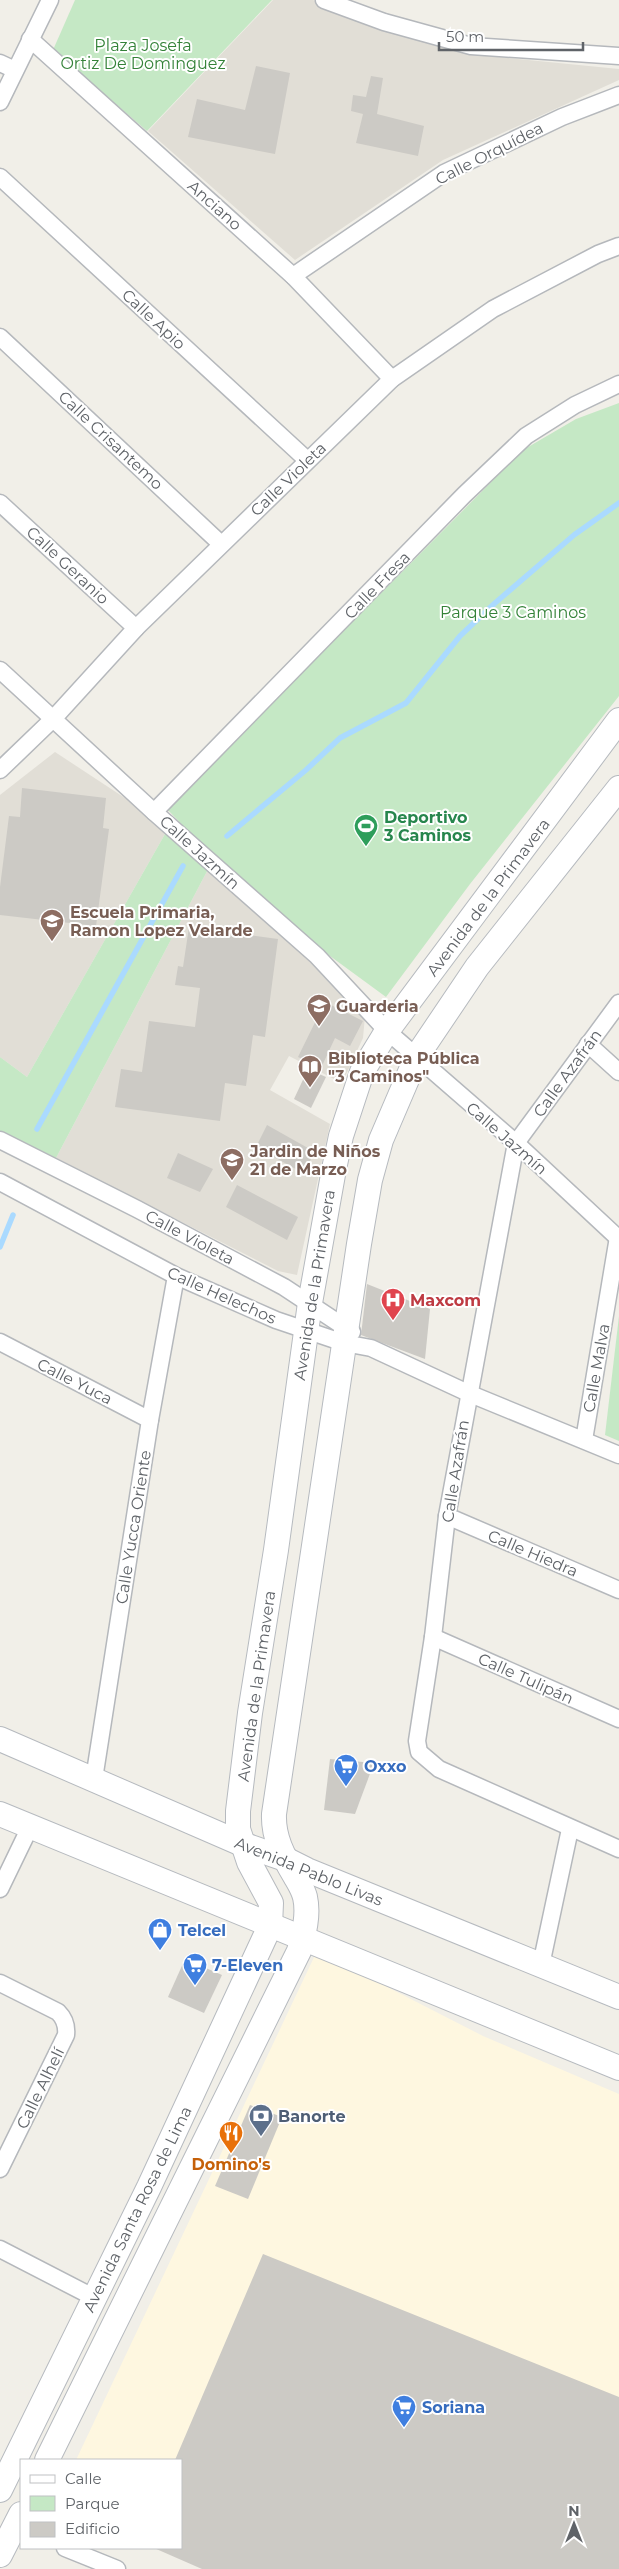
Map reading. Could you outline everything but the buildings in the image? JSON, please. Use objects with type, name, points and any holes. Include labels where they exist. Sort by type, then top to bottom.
[{"type":"street","points":[[0,102],[50,0]]},
{"type":"street","points":[[324,0],[384,22],[472,46],[619,56]]},
{"type":"street","name":"Anciano","points":[[30,39],[293,276],[392,379]]},
{"type":"street","points":[[0,63],[15,70]]},
{"type":"street","name":"Calle Orquídea","points":[[293,276],[444,173],[562,117],[619,95]]},
{"type":"street","name":"Calle Apio","points":[[0,177],[307,460]]},
{"type":"street","name":"Calle Violeta","points":[[0,770],[53,719],[136,628],[392,379],[493,309],[598,254],[619,246]]},
{"type":"street","name":"Calle Crisantemo","points":[[0,337],[222,544]]},
{"type":"street","name":"Calle Fresa","points":[[154,812],[464,495],[526,436],[575,405],[619,384]]},
{"type":"street","name":"Calle Geranio","points":[[0,503],[136,628]]},
{"type":"street","name":"Calle Jazmín","points":[[0,670],[154,812],[317,956],[387,1031],[464,1100],[516,1143],[618,1238]]},
{"type":"street","name":"Avenida de la Primavera","points":[[270,1926],[272,1903],[249,1862],[242,1844],[238,1829],[238,1811],[310,1302],[341,1136],[362,1072],[387,1031],[483,901],[617,729]]},
{"type":"street","name":"Avenida de la Primavera","points":[[285,1859],[274,1829],[274,1814],[370,1180],[384,1131],[417,1056],[477,967],[619,788]]},
{"type":"street","name":"Calle Azafrán","points":[[619,1003],[516,1143],[468,1393],[447,1516],[433,1637],[418,1730],[419,1752],[439,1769],[570,1829],[619,1849]]},
{"type":"street","points":[[588,1044],[619,1072]]},
{"type":"street","name":"Calle Violeta","points":[[0,1140],[146,1214],[310,1302],[346,1335]]},
{"type":"street","name":"Calle Helechos","points":[[0,1182],[176,1276],[276,1320],[306,1330],[346,1335],[468,1393],[619,1455]]},
{"type":"street","name":"Calle Malva","points":[[584,1440],[618,1238]]},
{"type":"street","name":"Calle Yucca Oriente","points":[[94,1779],[150,1420],[176,1276]]},
{"type":"street","name":"Calle Yuca","points":[[0,1342],[150,1420]]},
{"type":"street","name":"Calle Hiedra","points":[[447,1516],[619,1590]]},
{"type":"street","name":"Calle Tulipán","points":[[433,1637],[619,1719]]},
{"type":"street","name":"Avenida Pablo Livas","points":[[0,1740],[242,1844],[285,1859],[307,1870],[619,1997]]},
{"type":"street","points":[[0,1814],[619,2068]]},
{"type":"street","points":[[0,1889],[30,1827]]},
{"type":"street","points":[[542,1965],[570,1829]]},
{"type":"street","name":"Avenida Santa Rosa de Lima","points":[[47,2459],[299,1950],[306,1920],[305,1897],[285,1859]]},
{"type":"street","name":"Avenida Santa Rosa de Lima","points":[[0,2490],[149,2186],[270,1926]]},
{"type":"street","name":"Calle Alhelí","points":[[0,1983],[58,2012],[65,2023],[66,2035],[0,2169]]},
{"type":"street","points":[[0,2249],[94,2297]]},
{"type":"street","points":[[0,2554],[14,2523]]},
{"type":"street","points":[[67,2549],[117,2569]]},
{"type":"shaded area","points":[[273,0],[313,0],[387,26],[488,56],[619,69],[619,80],[443,160],[295,260],[148,131]]},
{"type":"shaded area","name":"Escuela Primaria, Ramon Lopez Velarde","points":[[55,752],[169,827],[27,1077],[0,1057],[0,795]]},
{"type":"shaded area","points":[[214,858],[365,1016],[363,1038],[342,1083],[289,1056],[270,1090],[330,1124],[297,1275],[278,1271],[56,1158]]},
{"type":"shaded area","points":[[317,1951],[483,2036],[619,2094],[619,2569],[223,2569],[176,2549],[182,2549],[182,2459],[76,2459]]},
{"type":"green space","name":"Plaza Josefa Ortiz De Dominguez","points":[[75,0],[272,0],[147,131],[53,50]]},
{"type":"green space","name":"Parque 3 Caminos","points":[[619,403],[619,696],[470,884],[386,997],[330,956],[214,858],[56,1158],[0,1131],[0,1057],[27,1077],[169,827],[211,855],[167,809],[523,450],[576,419]]},
{"type":"green space","points":[[619,1316],[619,1441],[605,1435]]},
{"type":"waterway","points":[[227,836],[306,770],[340,738],[406,703],[460,636],[495,603],[574,535],[619,503]]},
{"type":"waterway","points":[[37,1129],[183,866]]},
{"type":"waterway","points":[[0,1247],[13,1215]]},
{"type":"place","name":"Deportivo 3 Caminos","points":[[366,847]]},
{"type":"place","name":"Escuela Primaria, Ramon Lopez Velarde","points":[[52,942]]},
{"type":"place","name":"Guarderia","points":[[319,1027]]},
{"type":"place","name":"Biblioteca Pública \"3 Caminos\"","points":[[310,1088]]},
{"type":"place","name":"Jardin de Niños 21 de Marzo","points":[[232,1181]]},
{"type":"place","name":"Maxcom","points":[[393,1321]]},
{"type":"place","name":"Oxxo","points":[[346,1787]]},
{"type":"place","name":"Telcel","points":[[160,1951]]},
{"type":"place","name":"7-Eleven","points":[[195,1986]]},
{"type":"place","name":"Banorte","points":[[261,2137]]},
{"type":"place","name":"Domino's","points":[[231,2154]]},
{"type":"place","name":"Soriana","points":[[404,2428]]}]
